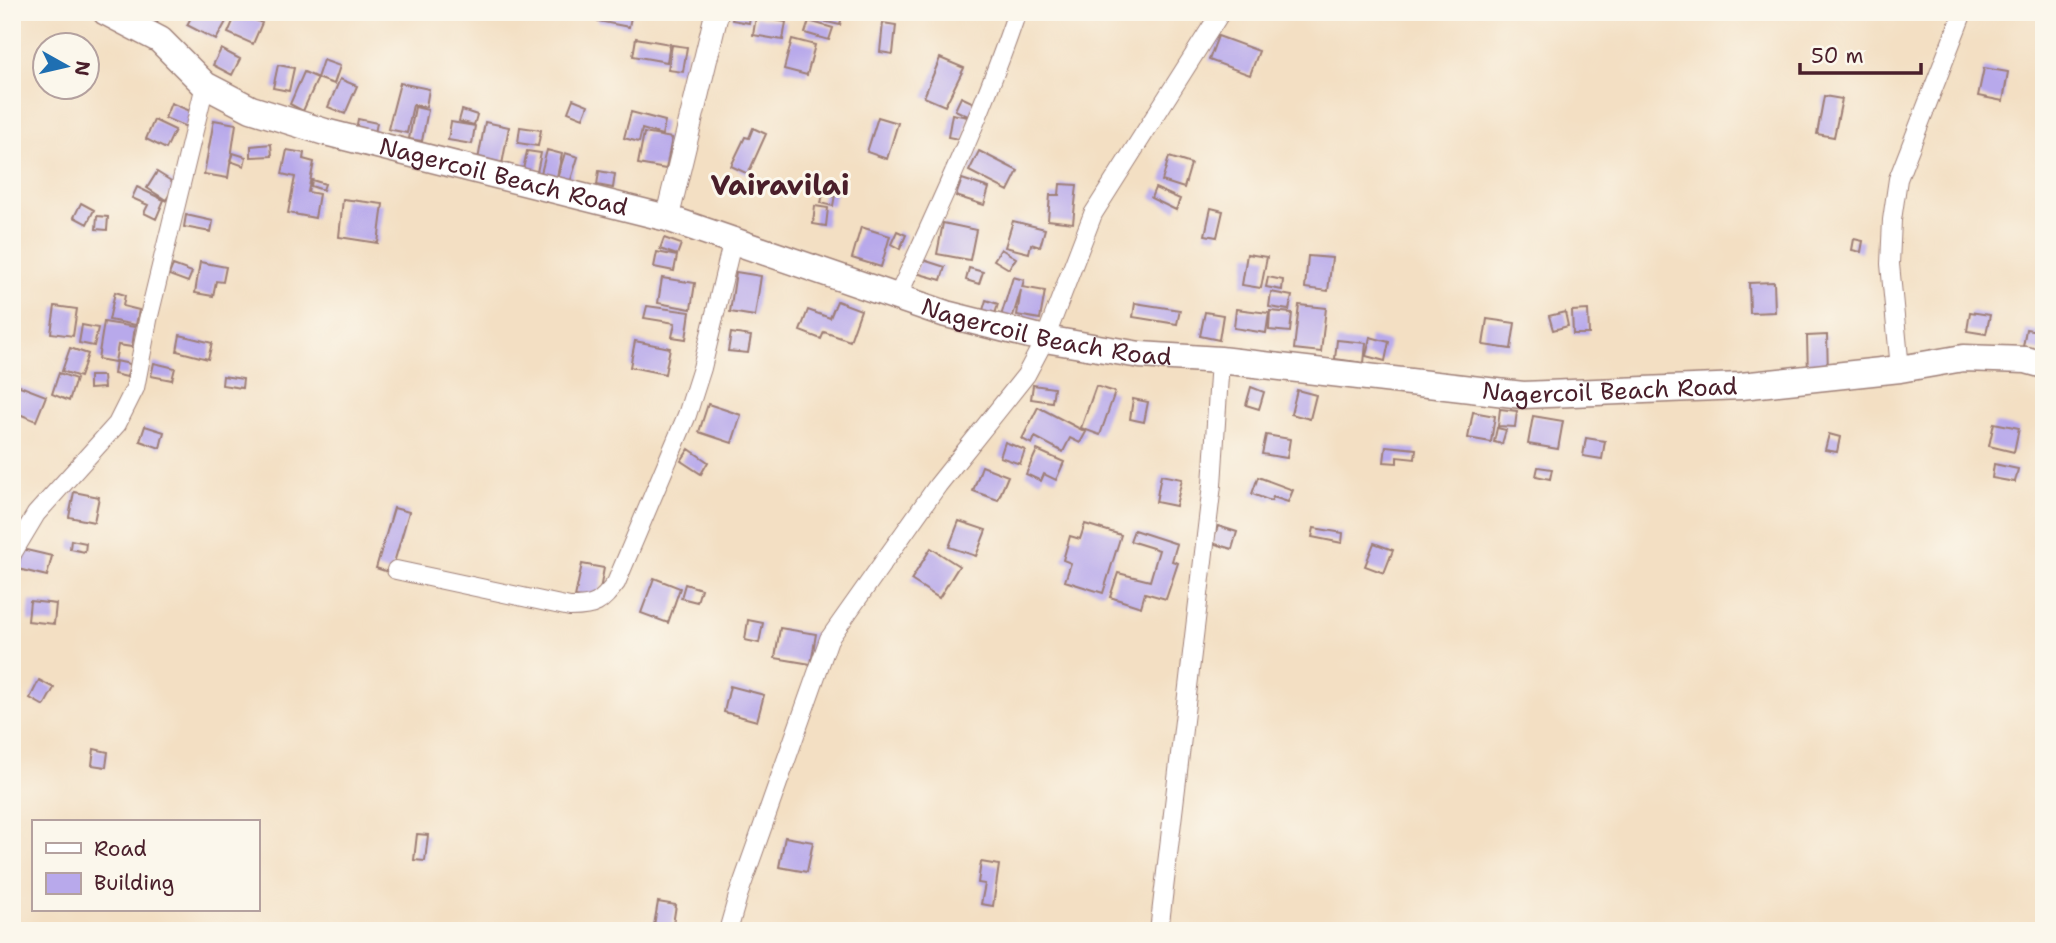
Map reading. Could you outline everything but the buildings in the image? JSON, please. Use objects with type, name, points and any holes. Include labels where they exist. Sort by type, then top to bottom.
[{"type":"main road","name":"Nagercoil Beach Road","points":[[106,12],[160,40],[205,85],[251,109],[326,132],[667,218],[946,314],[1045,340],[1140,355],[1220,360],[1523,395],[1741,386],[1900,369],[1963,358],[2026,360],[2044,365]]},
{"type":"street","points":[[667,218],[717,12]]},
{"type":"street","points":[[897,298],[966,147],[1017,12]]},
{"type":"street","points":[[728,931],[829,639],[938,485],[1026,375],[1045,340],[1093,214],[1221,12]]},
{"type":"street","points":[[1900,369],[1890,264],[1892,220],[1898,180],[1963,12]]},
{"type":"street","points":[[12,554],[36,514],[117,424],[131,398],[205,85]]},
{"type":"street","points":[[396,570],[570,607],[599,603],[616,583],[687,415],[702,368],[733,239]]},
{"type":"street","points":[[1159,931],[1212,485],[1220,360]]},
{"type":"district","name":"Vairavilai","points":[[780,185]]}]
